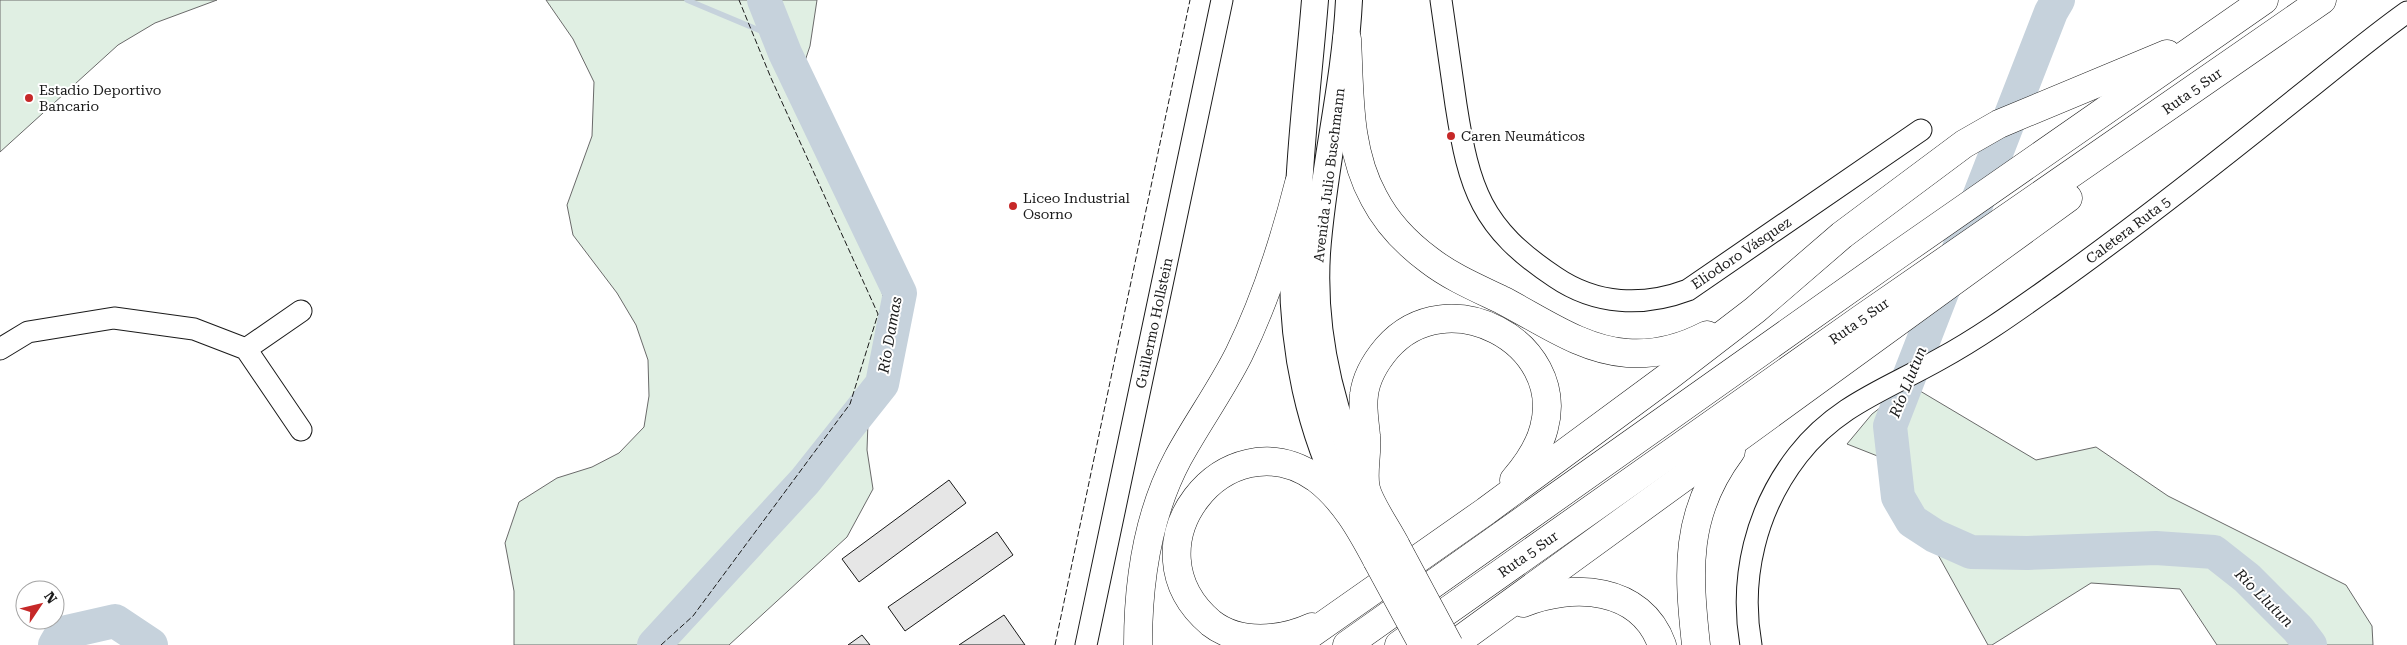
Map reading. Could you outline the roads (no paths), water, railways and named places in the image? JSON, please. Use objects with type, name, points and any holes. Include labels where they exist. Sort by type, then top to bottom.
[{"type":"highway","points":[[1347,645],[2264,0]]},
{"type":"highway","name":"Ruta 5 Sur","points":[[1399,645],[1861,320],[2322,0]]},
{"type":"highway","points":[[1295,645],[1486,511],[1755,310],[1842,235],[1964,144],[1999,124],[2059,97],[2210,37]]},
{"type":"highway","points":[[1347,39],[1353,139],[1365,179],[1381,210],[1398,232],[1430,261],[1448,273],[1580,341],[1618,352],[1645,354],[1683,346],[1755,310]]},
{"type":"highway","points":[[1454,645],[1744,436],[2072,195],[2236,61]]},
{"type":"highway","points":[[1138,645],[1143,569],[1156,513],[1177,460],[1223,384],[1252,326],[1284,241],[1299,183]]},
{"type":"highway","points":[[1366,488],[1367,439],[1364,395],[1367,381],[1377,361],[1391,344],[1415,327],[1444,319],[1473,320],[1502,332],[1526,353],[1535,366],[1545,396],[1544,428],[1533,455],[1486,511]]},
{"type":"highway","points":[[1696,645],[1689,581],[1692,544],[1696,525],[1708,489],[1718,470],[1744,436]]},
{"type":"highway","points":[[1333,618],[1306,630],[1270,638],[1239,637],[1227,633],[1202,615],[1185,590],[1177,560],[1179,530],[1191,503],[1210,483],[1235,468],[1262,463],[1291,467],[1316,479],[1386,553],[1449,645]]},
{"type":"highway","name":"Avenida Julio Buschmann","points":[[1366,488],[1386,553]]},
{"type":"highway","points":[[1386,553],[1423,645]]},
{"type":"highway","points":[[1495,616],[1531,600],[1551,594],[1588,591],[1600,593],[1619,599],[1636,610],[1654,630],[1662,645]]},
{"type":"main road","name":"Avenida Julio Buschmann","points":[[1315,0],[1299,183],[1293,272],[1294,309],[1302,373],[1320,443],[1333,476],[1357,522]]},
{"type":"main road","name":"Avenida Julio Buschmann","points":[[1349,0],[1347,39],[1320,220],[1317,288],[1322,348],[1330,390],[1340,424],[1366,488]]},
{"type":"street","name":"Guillermo Hollstein","points":[[1086,645],[1222,0]]},
{"type":"street","name":"Eliodoro Vásquez","points":[[1441,0],[1464,158],[1478,197],[1500,232],[1515,248],[1563,283],[1592,296],[1608,300],[1640,301],[1673,295],[1688,290],[1921,130]]},
{"type":"street","name":"Caletera Ruta 5","points":[[1751,645],[1747,601],[1750,563],[1757,533],[1786,472],[1814,437],[1830,422],[1882,387],[1941,359],[2048,289],[2161,206],[2407,12]]},
{"type":"street","points":[[246,349],[300,311]]},
{"type":"street","points":[[0,349],[28,332],[114,318],[194,329],[246,349],[301,430]]},
{"type":"waterway","points":[[687,0],[780,39]]},
{"type":"waterway","name":"Río Damas","points":[[654,645],[805,481],[882,384],[900,293],[785,53],[764,0]]},
{"type":"waterway","name":"Río Llutun","points":[[2058,0],[2051,12],[1890,426],[1898,497],[1912,521],[1935,536],[1971,552],[2027,553],[2156,548],[2214,552],[2247,578],[2298,629],[2310,645]]},
{"type":"waterway","name":"Río Damas","points":[[55,645],[62,633],[115,621],[151,645]]},
{"type":"place","name":"Estadio Deportivo Bancario","points":[[29,98]]},
{"type":"place","name":"Caren Neumáticos","points":[[1451,136]]},
{"type":"place","name":"Liceo Industrial Osorno","points":[[1013,206]]}]
